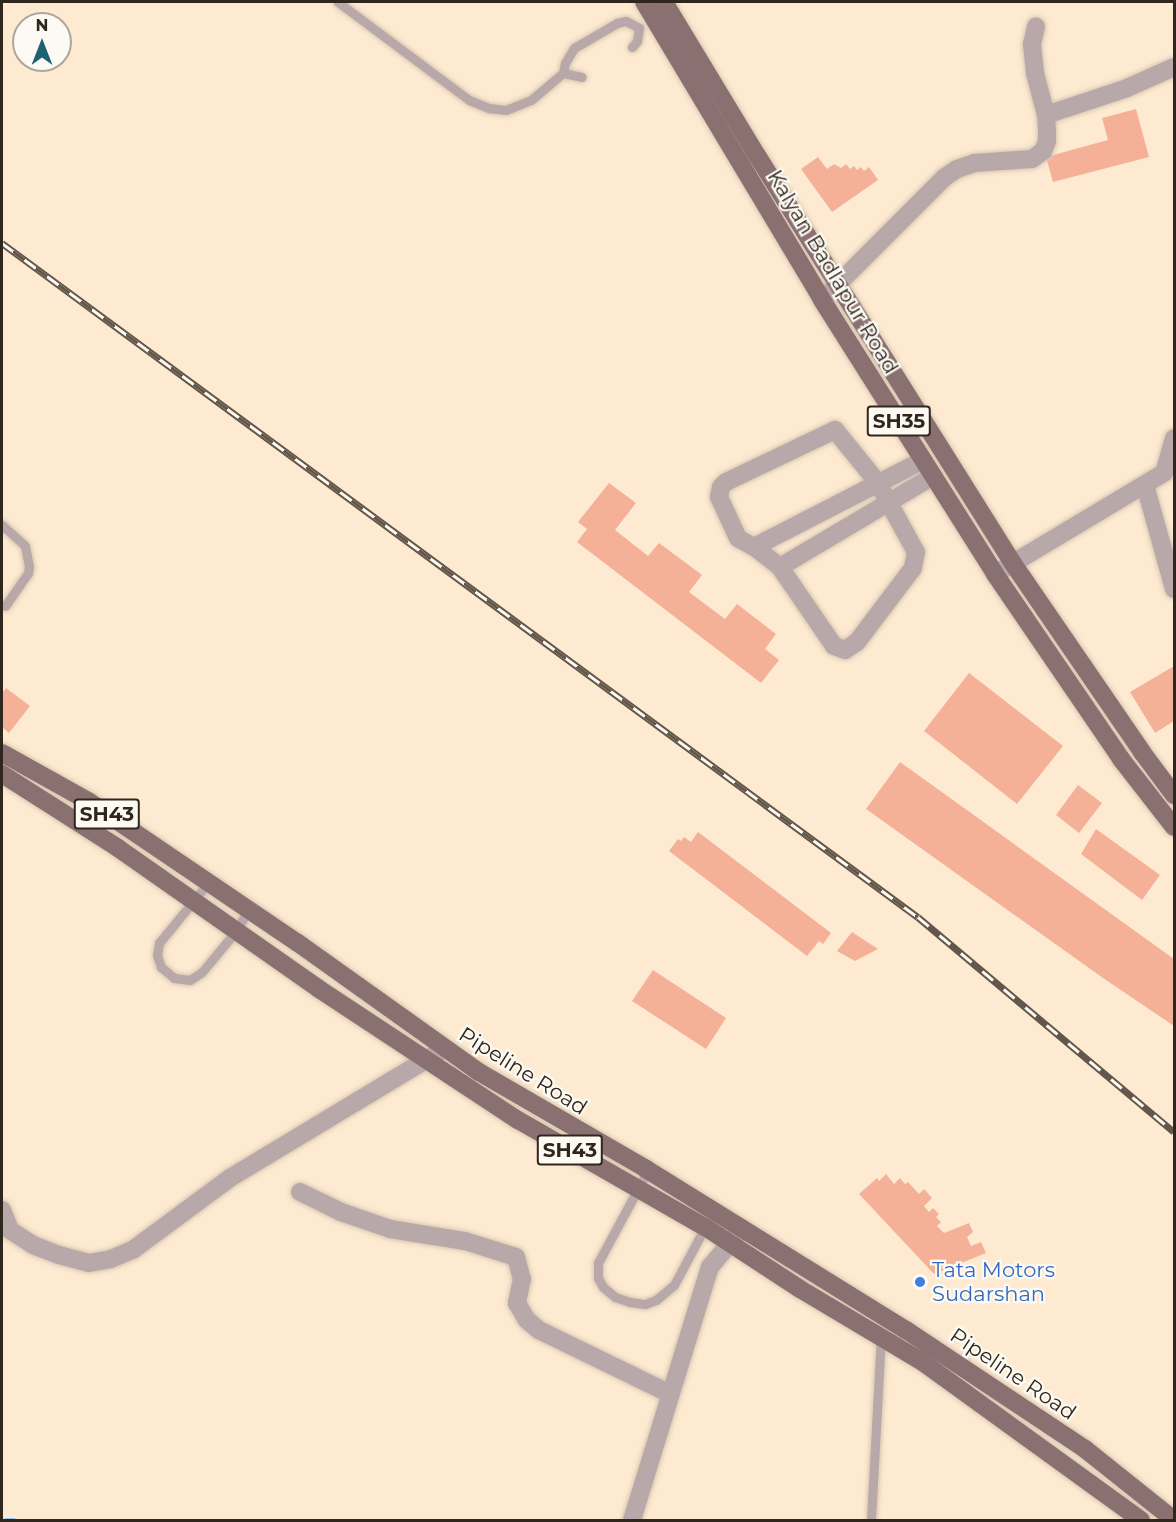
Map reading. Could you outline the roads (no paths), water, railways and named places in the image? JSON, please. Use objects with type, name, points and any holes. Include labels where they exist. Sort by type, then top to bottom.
[{"type":"main road","name":"Kalyan Badlapur Road","points":[[644,2],[666,26],[750,161],[837,284],[1012,562],[1174,795]]},
{"type":"main road","name":"Kalyan Badlapur Road","points":[[664,2],[666,26]]},
{"type":"main road","name":"Kalyan Badlapur Road","points":[[750,161],[822,300],[995,574],[1121,759],[1174,827]]},
{"type":"main road","name":"Pipeline Road","points":[[2,753],[88,801],[444,1048],[577,1131],[743,1227],[891,1320],[1084,1449],[1174,1521]]},
{"type":"main road","points":[[19,785],[32,771]]},
{"type":"main road","name":"Pipeline Road","points":[[2,774],[118,848],[236,931],[518,1120],[705,1227],[924,1364],[1056,1456],[1141,1521]]},
{"type":"street","points":[[822,300],[945,177],[957,169],[974,163],[1032,159],[1042,151],[1047,141],[1046,115],[1035,73],[1032,44],[1036,26]]},
{"type":"street","points":[[1046,115],[1126,88],[1174,67]]},
{"type":"street","points":[[835,430],[878,483],[915,546],[915,560],[913,568],[852,648],[839,650],[780,567],[738,538],[719,497],[721,487],[726,482],[835,430]]},
{"type":"street","points":[[995,574],[1164,473],[1174,438]]},
{"type":"street","points":[[754,547],[923,460]]},
{"type":"street","points":[[780,567],[933,476]]},
{"type":"street","points":[[1145,485],[1168,540],[1174,589]]},
{"type":"street","points":[[2,1210],[10,1230],[33,1245],[59,1256],[89,1263],[111,1259],[134,1249],[230,1178],[428,1060],[444,1048]]},
{"type":"street","points":[[300,1192],[342,1212],[390,1228],[465,1241],[516,1257],[522,1279],[517,1303],[527,1320],[539,1330],[670,1394]]},
{"type":"street","points":[[632,1521],[710,1267],[732,1244],[743,1227]]},
{"type":"lane","points":[[338,2],[469,100],[489,108],[506,110],[531,100],[563,73],[565,63],[574,48],[616,23],[626,21],[639,28],[666,26]]},
{"type":"lane","points":[[632,47],[637,41],[639,28]]},
{"type":"lane","points":[[563,73],[582,77]]},
{"type":"lane","points":[[2,525],[25,546],[29,566],[28,573],[3,610]]},
{"type":"lane","points":[[208,883],[159,943],[156,955],[161,967],[174,978],[190,980],[202,972],[236,931],[248,910]]},
{"type":"lane","points":[[648,1170],[598,1263],[598,1278],[603,1287],[615,1297],[645,1304],[665,1295],[674,1286],[705,1227]]},
{"type":"lane","points":[[871,1521],[880,1337],[891,1320]]},
{"type":"waterway","points":[[6,1520],[14,1520]]},
{"type":"railway","points":[[2,243],[918,917],[1174,1132]]},
{"type":"place","name":"Tata Motors Sudarshan","points":[[920,1282]]}]
